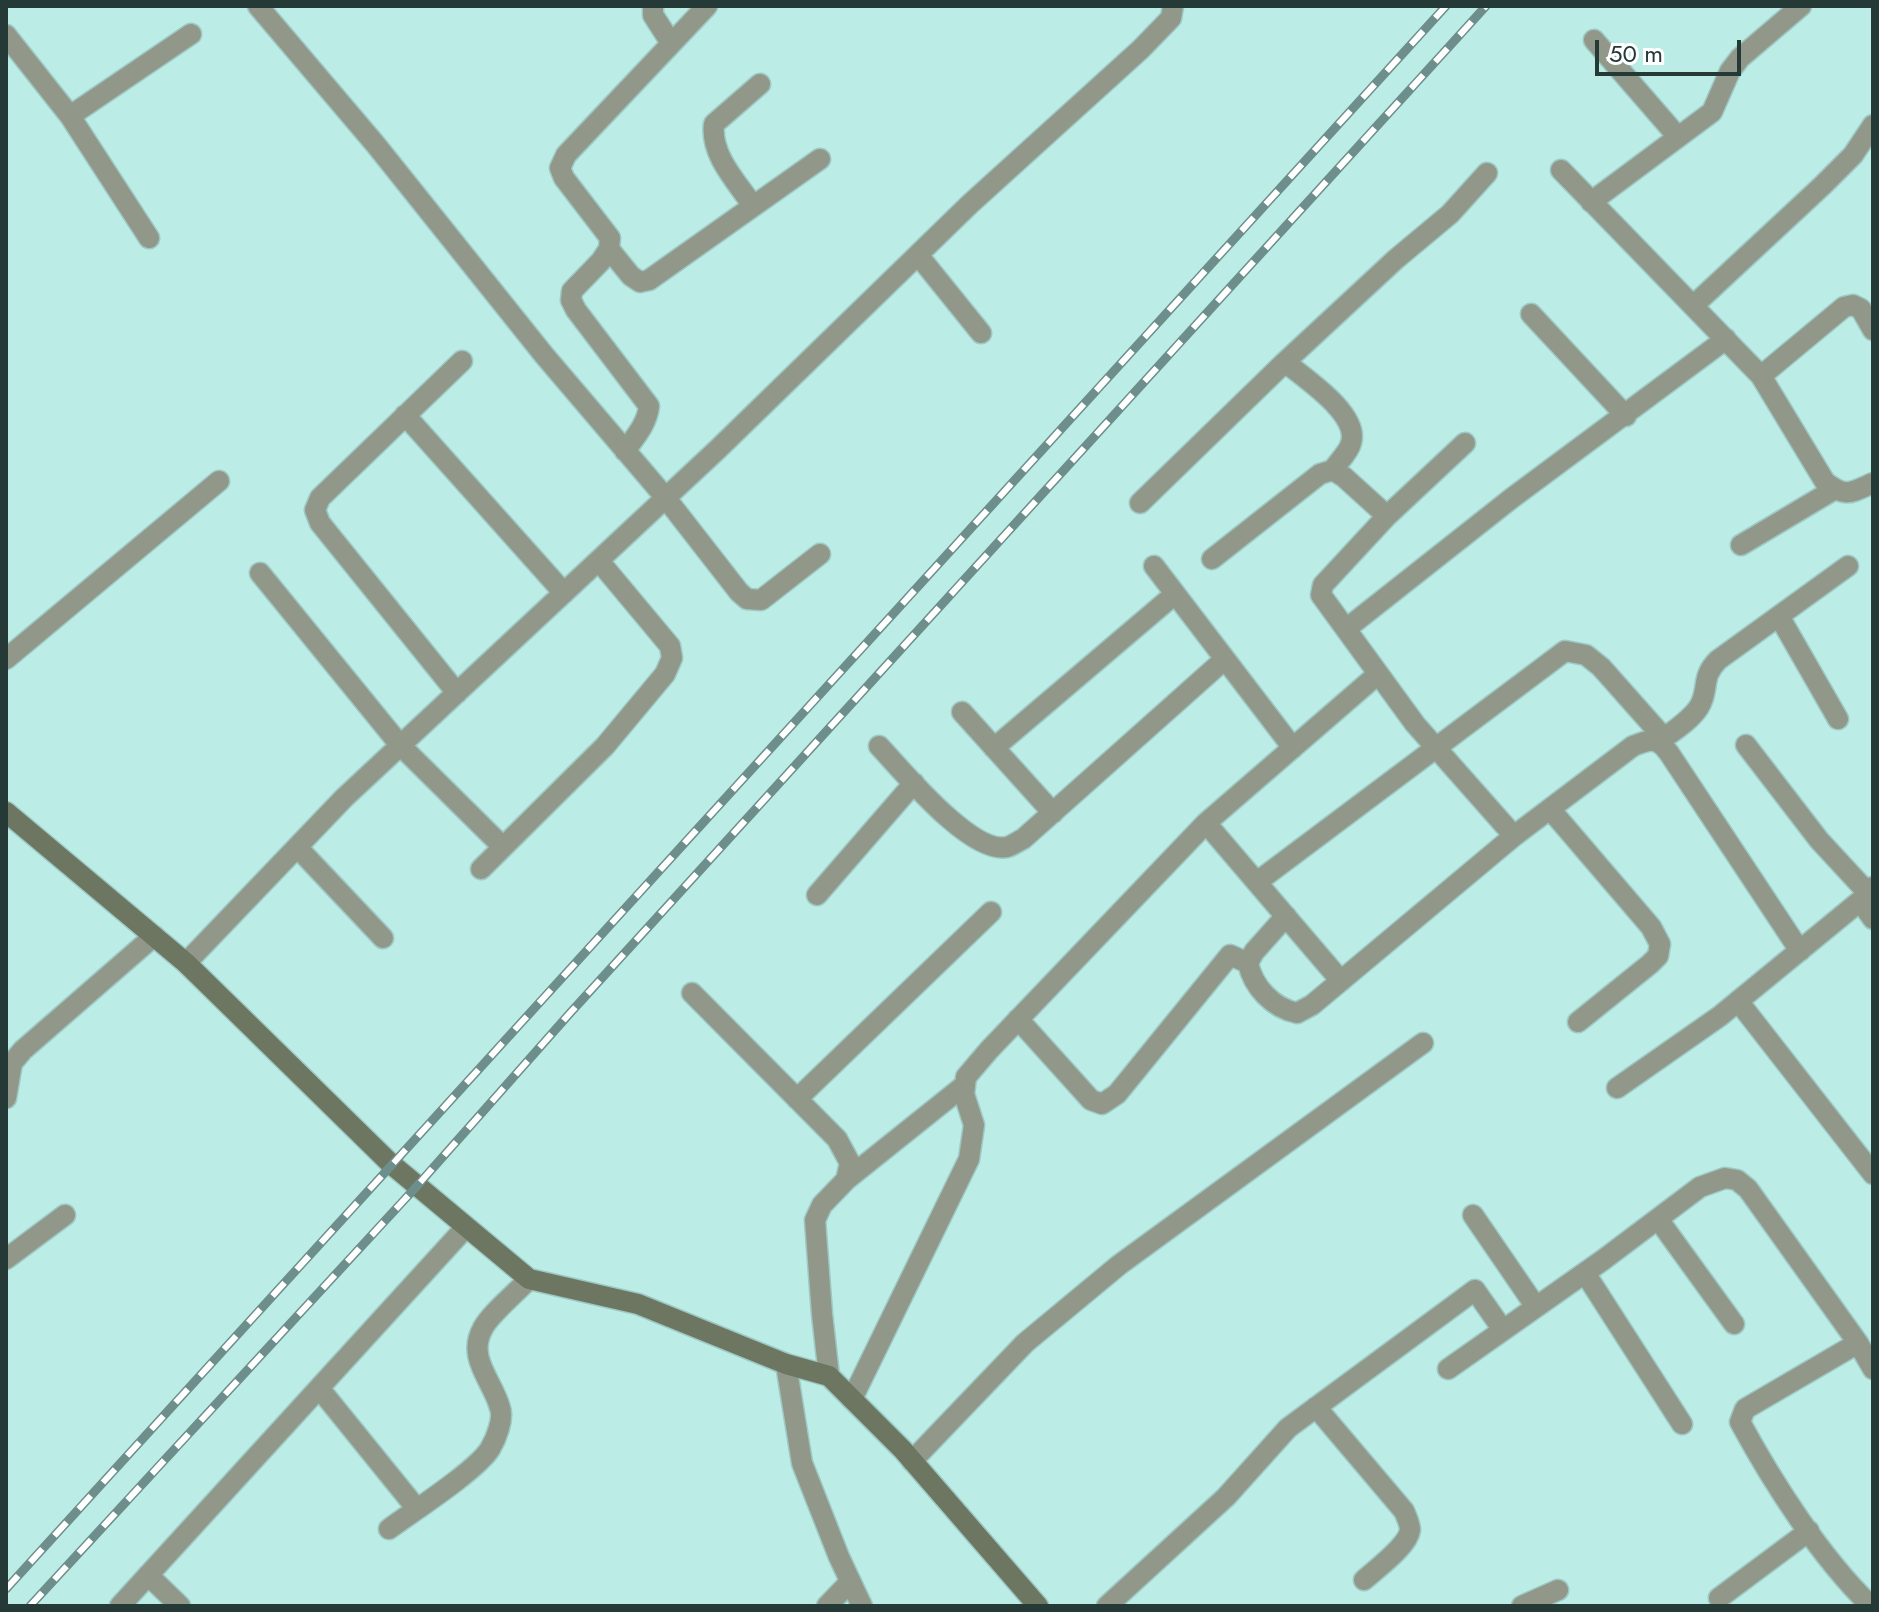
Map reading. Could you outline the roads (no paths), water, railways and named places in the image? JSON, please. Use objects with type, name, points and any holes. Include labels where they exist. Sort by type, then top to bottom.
[{"type":"main road","points":[[6,812],[186,963],[390,1163],[529,1279],[638,1304],[786,1364],[829,1376],[912,1461],[1038,1606]]},
{"type":"street","points":[[653,6],[653,15],[671,43]]},
{"type":"street","points":[[625,451],[648,416],[649,406],[571,300],[572,291],[609,249],[610,238],[564,178],[560,168],[566,155],[707,6]]},
{"type":"street","points":[[186,963],[344,798],[1149,41],[1171,18],[1173,6]]},
{"type":"street","points":[[1591,202],[1712,112],[1730,71],[1740,58],[1801,6]]},
{"type":"street","points":[[259,7],[376,145],[544,355],[665,497],[739,592],[747,599],[761,600],[820,554]]},
{"type":"street","points":[[70,116],[191,34]]},
{"type":"street","points":[[6,35],[70,116],[149,238]]},
{"type":"street","points":[[1594,40],[1678,137]]},
{"type":"street","points":[[753,206],[716,150],[713,133],[714,124],[760,84]]},
{"type":"street","points":[[1694,305],[1853,155],[1873,125]]},
{"type":"street","points":[[609,249],[631,276],[640,282],[649,280],[820,159]]},
{"type":"street","points":[[1561,170],[1761,376],[1825,482],[1839,493],[1849,493],[1873,483]]},
{"type":"street","points":[[1140,503],[1285,362],[1396,259],[1450,214],[1487,173]]},
{"type":"street","points":[[918,255],[981,333]]},
{"type":"street","points":[[1761,376],[1844,307],[1853,305],[1861,309],[1873,330]]},
{"type":"street","points":[[1531,314],[1626,416]]},
{"type":"street","points":[[1346,629],[1512,498],[1726,339]]},
{"type":"street","points":[[457,693],[320,523],[315,510],[320,498],[462,361]]},
{"type":"street","points":[[1212,559],[1320,474],[1333,470],[1351,443],[1351,431],[1341,409],[1285,362]]},
{"type":"street","points":[[405,415],[564,593]]},
{"type":"street","points":[[1465,443],[1387,516],[1323,585],[1321,595],[1415,724],[1514,836]]},
{"type":"street","points":[[1333,470],[1387,516]]},
{"type":"street","points":[[6,659],[219,481]]},
{"type":"street","points":[[1741,545],[1835,489]]},
{"type":"street","points":[[481,869],[605,746],[665,674],[672,658],[670,646],[599,561]]},
{"type":"street","points":[[1154,566],[1293,748]]},
{"type":"street","points":[[1018,1019],[1091,1100],[1102,1104],[1117,1094],[1230,955],[1248,963],[1258,988],[1284,1011],[1297,1013],[1312,1005],[1514,836],[1633,746],[1662,739],[1689,718],[1699,706],[1708,670],[1848,566]]},
{"type":"street","points":[[260,573],[400,745],[503,847]]},
{"type":"street","points":[[994,748],[1175,594]]},
{"type":"street","points":[[1779,616],[1838,719]]},
{"type":"street","points":[[1257,882],[1565,651],[1586,655],[1601,667],[1662,739],[1800,951]]},
{"type":"street","points":[[879,746],[948,818],[980,843],[1005,848],[1023,839],[1225,659]]},
{"type":"street","points":[[829,1376],[815,1220],[822,1205],[846,1180],[964,1086],[1018,1019],[1206,823],[1378,674]]},
{"type":"street","points":[[962,712],[1053,813]]},
{"type":"street","points":[[1746,745],[1819,840],[1867,894],[1873,919]]},
{"type":"street","points":[[817,895],[914,783]]},
{"type":"street","points":[[1550,809],[1651,927],[1660,944],[1658,956],[1650,964],[1578,1022]]},
{"type":"street","points":[[1206,823],[1341,981]]},
{"type":"street","points":[[297,847],[383,938]]},
{"type":"street","points":[[1617,1088],[1738,1001],[1867,894]]},
{"type":"street","points":[[797,1099],[991,912]]},
{"type":"street","points":[[1248,963],[1286,916]]},
{"type":"street","points":[[6,1098],[12,1063],[23,1050],[154,936]]},
{"type":"street","points":[[692,993],[837,1139],[850,1163],[846,1180]]},
{"type":"street","points":[[1738,1001],[1873,1174]]},
{"type":"street","points":[[912,1461],[1025,1343],[1119,1265],[1423,1043]]},
{"type":"street","points":[[852,1399],[969,1159],[974,1125],[964,1086]]},
{"type":"street","points":[[1448,1369],[1700,1187],[1725,1178],[1737,1180],[1748,1189],[1858,1343],[1873,1369]]},
{"type":"street","points":[[6,1259],[65,1215]]},
{"type":"street","points":[[1473,1215],[1536,1307]]},
{"type":"street","points":[[1658,1219],[1734,1324]]},
{"type":"street","points":[[120,1606],[466,1227]]},
{"type":"street","points":[[1585,1273],[1682,1424]]},
{"type":"street","points":[[389,1529],[489,1450],[501,1410],[477,1353],[483,1328],[529,1279]]},
{"type":"street","points":[[1107,1606],[1226,1497],[1288,1428],[1475,1290],[1503,1330]]},
{"type":"street","points":[[1858,1343],[1745,1409],[1740,1422],[1809,1531],[1851,1587],[1871,1606]]},
{"type":"street","points":[[786,1364],[802,1463],[862,1606]]},
{"type":"street","points":[[319,1388],[417,1509]]},
{"type":"street","points":[[1316,1407],[1404,1511],[1410,1527],[1408,1537],[1399,1548],[1364,1580]]},
{"type":"street","points":[[1719,1598],[1809,1531]]},
{"type":"street","points":[[148,1575],[180,1606]]},
{"type":"street","points":[[827,1606],[850,1582]]},
{"type":"street","points":[[1522,1606],[1558,1590]]},
{"type":"railway","points":[[6,1589],[1446,6]]},
{"type":"railway","points":[[30,1606],[417,1186],[571,1012],[1486,6]]}]
